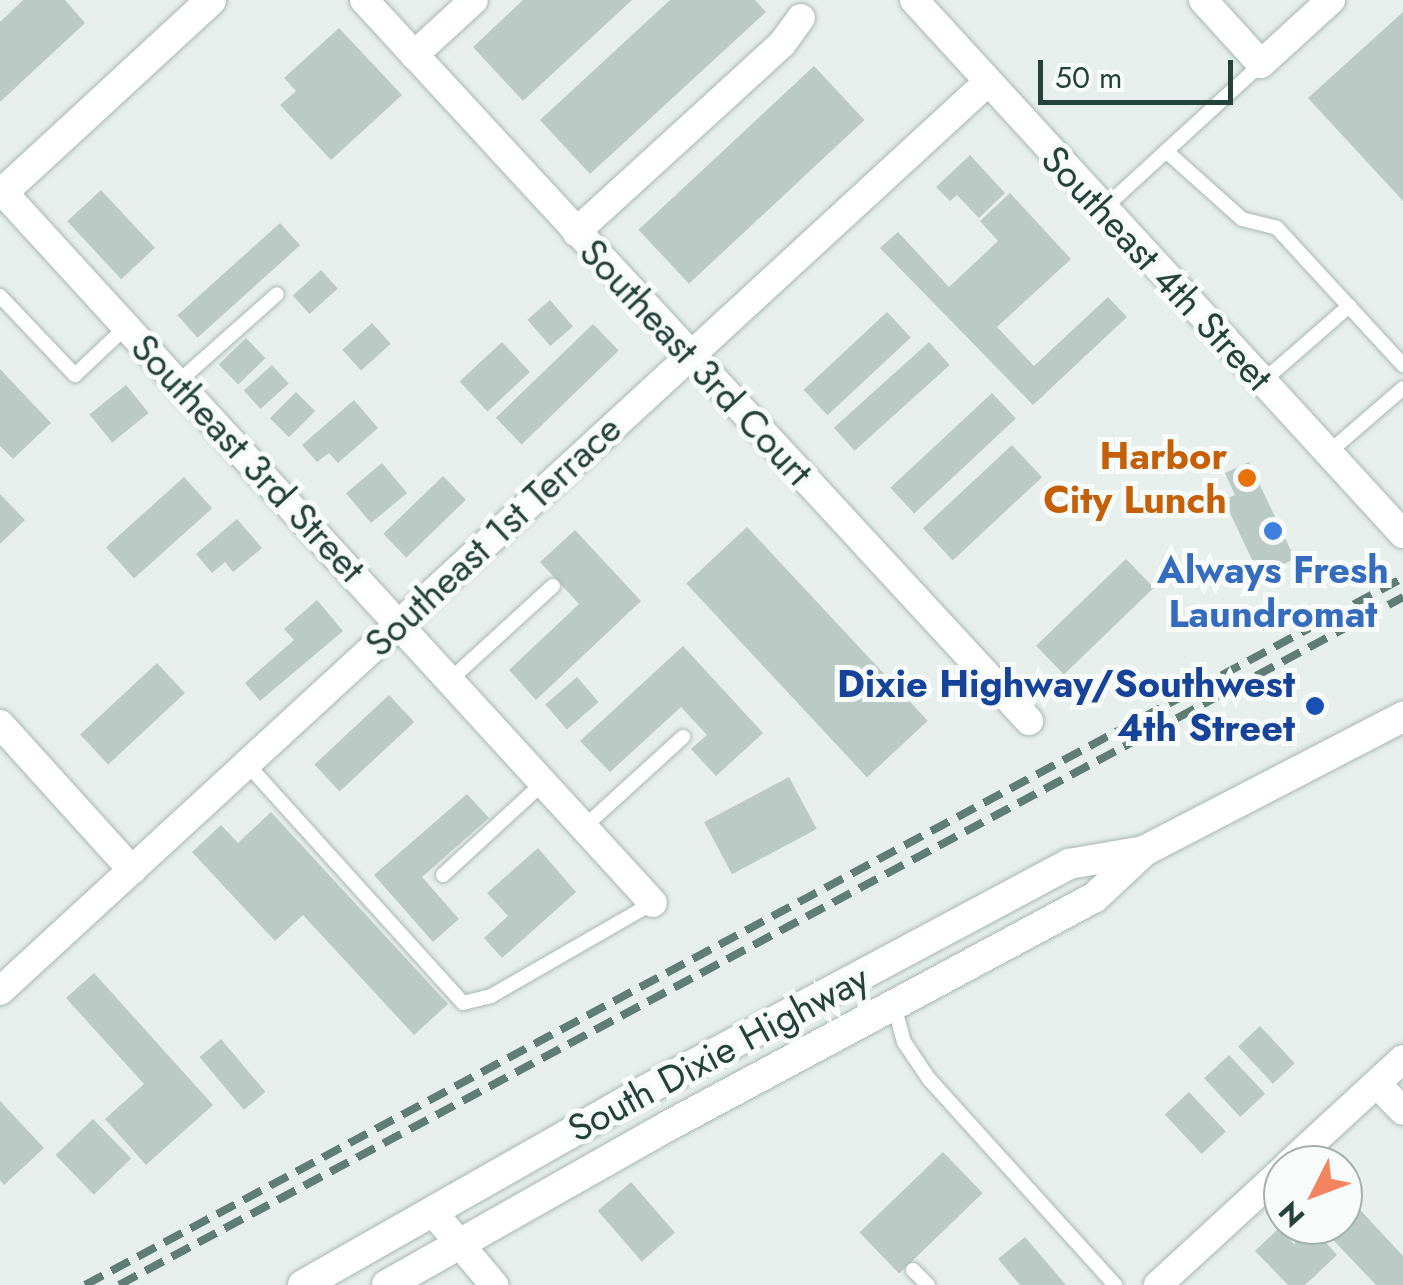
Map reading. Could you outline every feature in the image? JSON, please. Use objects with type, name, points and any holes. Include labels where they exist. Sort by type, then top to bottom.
[{"type":"main road","points":[[2,193],[211,0]]},
{"type":"main road","name":"South Dixie Highway","points":[[387,1285],[1094,898],[1144,851],[1403,717]]},
{"type":"main road","name":"South Dixie Highway","points":[[302,1285],[1069,864],[1144,851]]},
{"type":"street","name":"Southeast 3rd Court","points":[[364,0],[1029,721]]},
{"type":"street","points":[[414,55],[474,0]]},
{"type":"street","name":"Southeast 4th Street","points":[[914,0],[1403,534]]},
{"type":"street","points":[[1203,0],[1261,64],[1330,0]]},
{"type":"street","points":[[576,232],[782,44],[798,9]]},
{"type":"street","name":"Southeast 1st Terrace","points":[[0,991],[988,82]]},
{"type":"street","name":"Southeast 3rd Street","points":[[2,193],[653,903]]},
{"type":"street","points":[[0,724],[132,870]]},
{"type":"street","points":[[1310,1145],[1403,1059]]},
{"type":"street","points":[[1376,1084],[1403,1111]]},
{"type":"street","points":[[1158,1285],[1263,1188]]},
{"type":"street","points":[[432,1211],[494,1285]]},
{"type":"lane","points":[[1102,209],[1261,64]]},
{"type":"lane","points":[[1166,152],[1242,219],[1277,228],[1403,364]]},
{"type":"lane","points":[[178,382],[276,294]]},
{"type":"lane","points":[[0,296],[75,375],[127,326]]},
{"type":"lane","points":[[1262,382],[1349,306]]},
{"type":"lane","points":[[1328,452],[1403,388]]},
{"type":"lane","points":[[450,679],[553,586]]},
{"type":"lane","points":[[584,828],[683,737]]},
{"type":"lane","points":[[247,764],[463,1003],[490,996],[653,903]]},
{"type":"lane","points":[[443,875],[544,782]]},
{"type":"lane","points":[[894,1005],[913,1060],[1115,1285]]},
{"type":"lane","points":[[914,1270],[928,1285]]},
{"type":"building","points":[[23,0],[65,0],[85,23],[0,102],[0,22]]},
{"type":"building","points":[[523,0],[632,0],[523,101],[473,47]]},
{"type":"building","points":[[670,0],[755,0],[766,12],[590,174],[540,120]]},
{"type":"building","points":[[1403,12],[1403,201],[1308,98]]},
{"type":"building","points":[[339,28],[402,95],[331,160],[280,105],[296,91],[284,78]]},
{"type":"building","points":[[814,66],[864,120],[689,284],[638,230]]},
{"type":"building","points":[[970,155],[1005,193],[979,218],[957,195],[950,201],[936,187]]},
{"type":"building","points":[[101,190],[155,248],[121,279],[67,221]]},
{"type":"building","points":[[1010,193],[1071,259],[997,327],[1034,366],[1108,297],[1127,317],[1033,405],[880,248],[898,232],[949,287],[998,241],[980,221]]},
{"type":"building","points":[[280,223],[300,245],[198,338],[177,315]]},
{"type":"building","points":[[321,270],[338,289],[309,314],[293,295]]},
{"type":"building","points":[[550,300],[573,326],[550,346],[527,320]]},
{"type":"building","points":[[887,312],[911,338],[827,415],[804,390]]},
{"type":"building","points":[[372,323],[391,344],[361,371],[342,350]]},
{"type":"building","points":[[593,324],[619,351],[522,444],[496,418]]},
{"type":"building","points":[[246,338],[265,358],[238,385],[219,364]]},
{"type":"building","points":[[502,342],[530,372],[488,412],[460,382]]},
{"type":"building","points":[[929,342],[950,365],[855,451],[834,428]]},
{"type":"building","points":[[272,365],[289,384],[260,409],[244,390]]},
{"type":"building","points":[[0,369],[51,423],[13,459],[0,446]]},
{"type":"building","points":[[126,385],[149,413],[112,443],[89,415]]},
{"type":"building","points":[[296,392],[315,411],[289,437],[270,418]]},
{"type":"building","points":[[992,393],[1016,419],[914,513],[890,488]]},
{"type":"building","points":[[354,400],[378,428],[338,463],[329,453],[317,462],[302,445]]},
{"type":"building","points":[[1012,445],[1042,477],[953,560],[923,528]]},
{"type":"building","points":[[1249,462],[1295,559],[1259,575],[1224,500],[1235,495],[1225,473]]},
{"type":"building","points":[[382,463],[407,493],[371,523],[346,493]]},
{"type":"building","points":[[443,476],[466,500],[406,557],[383,534]]},
{"type":"building","points":[[184,477],[212,508],[134,578],[106,547]]},
{"type":"building","points":[[0,494],[25,520],[0,544]]},
{"type":"building","points":[[237,519],[262,548],[233,572],[225,562],[212,573],[196,554]]},
{"type":"building","points":[[747,527],[928,721],[867,777],[686,584]]},
{"type":"building","points":[[575,530],[641,601],[536,700],[509,670],[579,604],[540,562]]},
{"type":"building","points":[[1126,559],[1154,588],[1064,675],[1036,646]]},
{"type":"building","points":[[317,600],[343,631],[260,701],[245,683],[294,640],[284,629]]},
{"type":"building","points":[[683,646],[763,733],[716,776],[691,749],[707,735],[681,707],[610,772],[580,741]]},
{"type":"building","points":[[157,663],[185,693],[108,765],[80,735]]},
{"type":"building","points":[[577,677],[599,702],[567,729],[545,705]]},
{"type":"building","points":[[389,695],[414,722],[340,792],[314,765]]},
{"type":"building","points":[[789,777],[817,829],[732,874],[704,822]]},
{"type":"building","points":[[467,794],[489,818],[422,877],[459,919],[433,942],[374,875]]},
{"type":"building","points":[[271,812],[448,1004],[414,1035],[303,915],[275,941],[192,852],[221,825],[238,843]]},
{"type":"building","points":[[538,848],[576,892],[502,958],[484,938],[508,916],[487,893]]},
{"type":"building","points":[[94,973],[213,1105],[146,1165],[105,1119],[144,1084],[66,998]]},
{"type":"building","points":[[1260,1026],[1295,1063],[1273,1084],[1238,1046]]},
{"type":"building","points":[[221,1039],[265,1092],[244,1110],[200,1057]]},
{"type":"building","points":[[1229,1055],[1265,1094],[1240,1117],[1204,1078]]},
{"type":"building","points":[[1189,1092],[1226,1131],[1202,1154],[1165,1115]]},
{"type":"building","points":[[0,1101],[44,1148],[4,1185],[0,1180]]},
{"type":"building","points":[[93,1119],[131,1159],[94,1195],[56,1155]]},
{"type":"building","points":[[943,1152],[983,1193],[899,1274],[860,1233]]},
{"type":"building","points":[[631,1182],[675,1233],[642,1261],[598,1211]]},
{"type":"building","points":[[1363,1213],[1403,1256],[1403,1285],[1376,1285],[1338,1245],[1363,1245]]},
{"type":"building","points":[[1025,1237],[1066,1285],[1020,1285],[998,1259]]},
{"type":"building","points":[[1263,1243],[1328,1245],[1337,1255],[1305,1285],[1288,1285],[1255,1251]]},
{"type":"railway","points":[[85,1285],[1403,578]]},
{"type":"railway","points":[[119,1285],[1403,597]]},
{"type":"place","name":"Harbor City Lunch","points":[[1247,478]]},
{"type":"place","name":"Always Fresh Laundromat","points":[[1273,531]]},
{"type":"place","name":"Dixie Highway/Southwest 4th Street","points":[[1315,706]]}]
